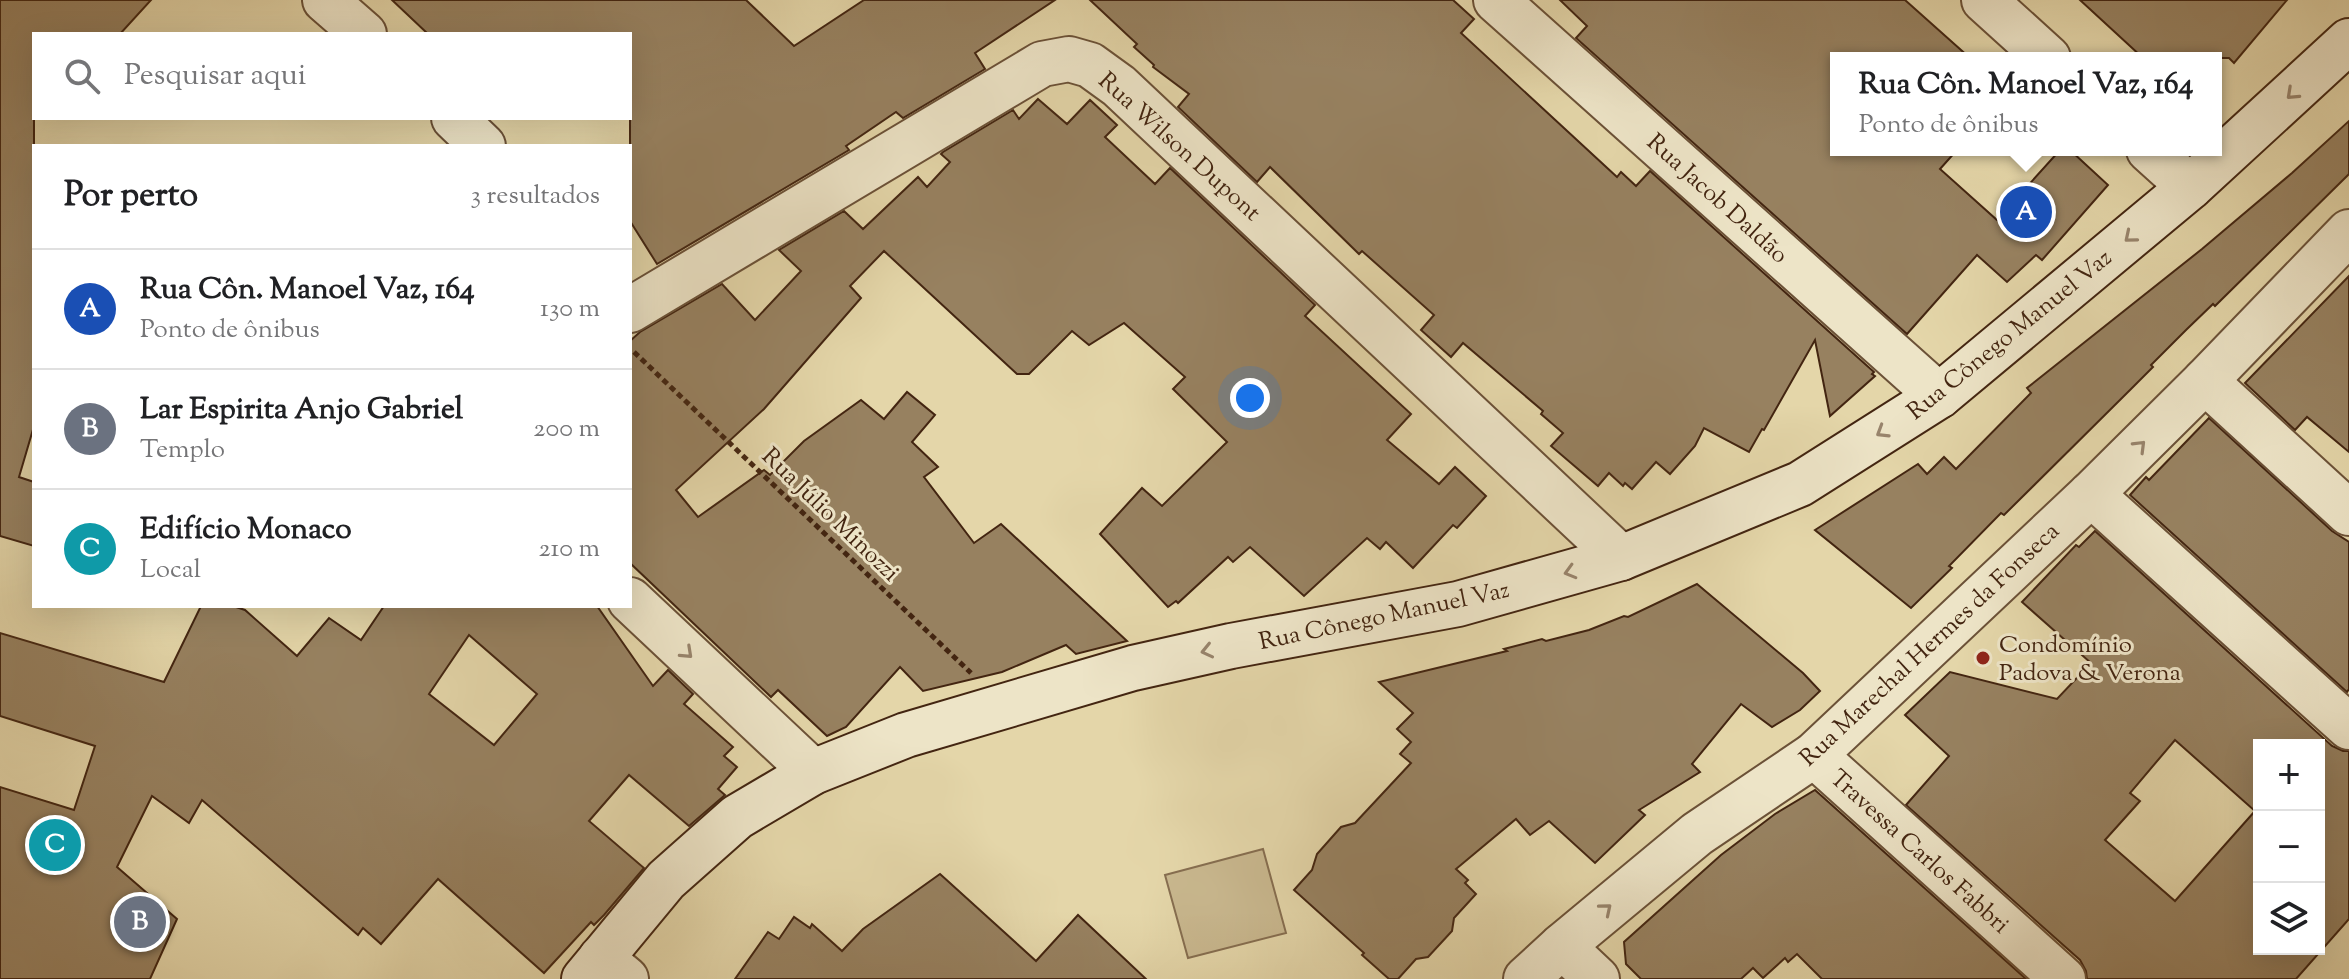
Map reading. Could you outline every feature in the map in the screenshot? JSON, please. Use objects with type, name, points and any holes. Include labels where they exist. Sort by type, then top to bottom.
[{"type":"street","points":[[325,0],[362,32]]},
{"type":"street","name":"Rua Jacob Daldão","points":[[1496,0],[1939,396]]},
{"type":"street","points":[[1984,0],[2041,52]]},
{"type":"street","name":"Rua Cônego Manuel Vaz","points":[[604,972],[666,880],[737,817],[813,772],[906,735],[1133,668],[1231,646],[1458,604],[1621,558],[1800,484],[1939,396],[2190,187],[2349,41]]},
{"type":"street","name":"Rua Wilson Dupont","points":[[635,299],[1042,64],[1069,59],[1090,65],[1119,86],[1621,558]]},
{"type":"street","points":[[456,120],[481,144]]},
{"type":"street","points":[[2156,156],[2190,187]]},
{"type":"street","name":"Rua Marechal Hermes da Fonseca","points":[[1526,979],[1697,834],[1814,755],[2091,494],[2349,232]]},
{"type":"street","points":[[2205,381],[2349,513]]},
{"type":"street","points":[[2091,494],[2349,727]]},
{"type":"street","points":[[632,602],[813,772]]},
{"type":"street","name":"Travessa Carlos Fabbri","points":[[1814,755],[2063,979]]},
{"type":"street","points":[[1562,946],[1597,979]]},
{"type":"path","name":"Rua Júlio Minozzi","points":[[632,350],[1006,707]]},
{"type":"shaded area","points":[[1263,849],[1286,933],[1188,958],[1165,875]]},
{"type":"building","points":[[0,0],[151,0],[122,32],[32,32],[32,433],[19,477],[32,481],[32,545],[0,536]]},
{"type":"building","points":[[392,0],[746,0],[794,46],[864,0],[1055,0],[975,53],[985,69],[903,118],[896,112],[846,146],[849,150],[657,264],[632,224],[632,32],[426,32]]},
{"type":"building","points":[[1090,0],[1453,0],[1474,19],[1461,33],[1617,177],[1621,172],[1636,186],[1650,171],[1875,376],[1830,416],[1815,340],[1749,452],[1704,428],[1695,446],[1670,474],[1656,462],[1632,489],[1625,483],[1623,486],[1609,473],[1598,486],[1551,446],[1563,433],[1541,414],[1543,411],[1463,343],[1451,357],[1421,330],[1434,315],[1362,251],[1359,254],[1270,167],[1257,182],[1178,107],[1189,94],[1153,67],[1134,47],[1137,44]]},
{"type":"building","points":[[1560,0],[1905,0],[1963,52],[1830,52],[1830,156],[1952,156],[1940,169],[1997,220],[2055,156],[2077,156],[2108,185],[2042,260],[2036,255],[2007,282],[1977,255],[1907,334],[1576,38],[1587,26]]},
{"type":"building","points":[[2080,0],[2287,0],[2234,63],[2229,58],[2222,58],[2222,52],[2136,52]]},
{"type":"building","points":[[1038,99],[1067,124],[1090,100],[1117,125],[1105,137],[1155,184],[1170,168],[1315,305],[1305,316],[1411,414],[1387,440],[1439,484],[1455,467],[1486,496],[1457,528],[1453,525],[1413,568],[1386,542],[1380,549],[1367,538],[1304,596],[1250,547],[1233,562],[1228,557],[1178,603],[1176,601],[1168,607],[1100,534],[1142,488],[1162,506],[1227,442],[1173,389],[1185,377],[1124,323],[1089,345],[1072,331],[1029,374],[1017,374],[884,251],[850,286],[861,298],[764,409],[676,490],[698,517],[764,470],[770,475],[804,441],[861,400],[884,419],[907,392],[935,415],[912,442],[938,467],[924,477],[974,543],[1001,524],[1127,641],[1076,654],[1066,645],[1002,672],[923,691],[900,667],[846,727],[827,736],[778,690],[771,697],[632,565],[632,339],[722,284],[755,320],[801,271],[779,250],[844,211],[863,229],[918,177],[927,187],[950,162],[941,154],[943,152],[1013,110],[1019,119]]},
{"type":"building","points":[[2349,121],[2349,174],[2215,306],[2213,304],[2186,330],[2151,365],[2153,367],[2004,515],[2001,513],[1911,608],[1815,530],[1918,464],[1927,474],[1944,457],[1956,469],[2031,393],[2027,388],[2202,249]]},
{"type":"building","points":[[2349,276],[2349,452],[2307,417],[2295,430],[2245,383]]},
{"type":"building","points":[[2209,418],[2332,531],[2349,542],[2347,692],[2130,495],[2146,477],[2149,480]]},
{"type":"building","points":[[2095,531],[2324,739],[2253,739],[2253,809],[2175,740],[2130,793],[2140,801],[2105,840],[2175,901],[2253,813],[2253,955],[2317,955],[2296,979],[2087,979],[2080,960],[1906,805],[1949,756],[1905,715],[1950,672],[2057,699],[2091,663],[2022,602],[2076,545],[2079,547]]},
{"type":"building","points":[[1697,584],[1803,673],[1820,691],[1800,710],[1772,727],[1741,704],[1692,764],[1700,772],[1639,810],[1645,815],[1595,863],[1549,821],[1530,835],[1516,819],[1456,869],[1468,880],[1465,883],[1476,894],[1454,918],[1452,931],[1428,957],[1416,959],[1398,979],[1389,979],[1294,890],[1312,870],[1317,854],[1341,827],[1355,823],[1411,763],[1400,754],[1411,742],[1397,729],[1413,713],[1379,682],[1507,651],[1504,649],[1542,639],[1546,641],[1589,630],[1628,617]]},
{"type":"building","points":[[200,608],[245,610],[297,656],[329,618],[361,640],[383,608],[598,608],[653,686],[668,670],[693,694],[684,704],[733,747],[724,756],[737,767],[718,789],[725,795],[689,826],[629,775],[589,821],[644,868],[604,915],[594,925],[591,922],[544,973],[438,879],[381,944],[363,928],[358,935],[202,800],[189,823],[152,796],[117,867],[177,919],[150,979],[0,979],[0,787],[74,810],[95,746],[0,716],[0,633],[164,682]],"holes":[[[469,635],[537,694],[494,745],[429,694]]]},
{"type":"building","points":[[2325,740],[2332,746],[2349,751],[2349,919],[2325,946]]},
{"type":"building","points":[[1815,790],[2026,979],[1822,979],[1797,954],[1788,962],[1785,958],[1763,978],[1753,968],[1741,979],[1641,979],[1626,964],[1624,942],[1721,855],[1775,814]]},
{"type":"building","points":[[940,874],[1036,961],[1078,915],[1146,979],[735,979],[768,932],[779,939],[794,917],[810,928],[812,924],[842,951],[863,929]]},
{"type":"place","name":"Rua Côn. Manoel Vaz, 164","points":[[2026,212]]},
{"type":"place","name":"Condomínio Padova & Verona","points":[[1983,658]]},
{"type":"place","name":"Edifício Monaco","points":[[55,845]]},
{"type":"place","name":"Lar Espirita Anjo Gabriel","points":[[140,922]]}]
